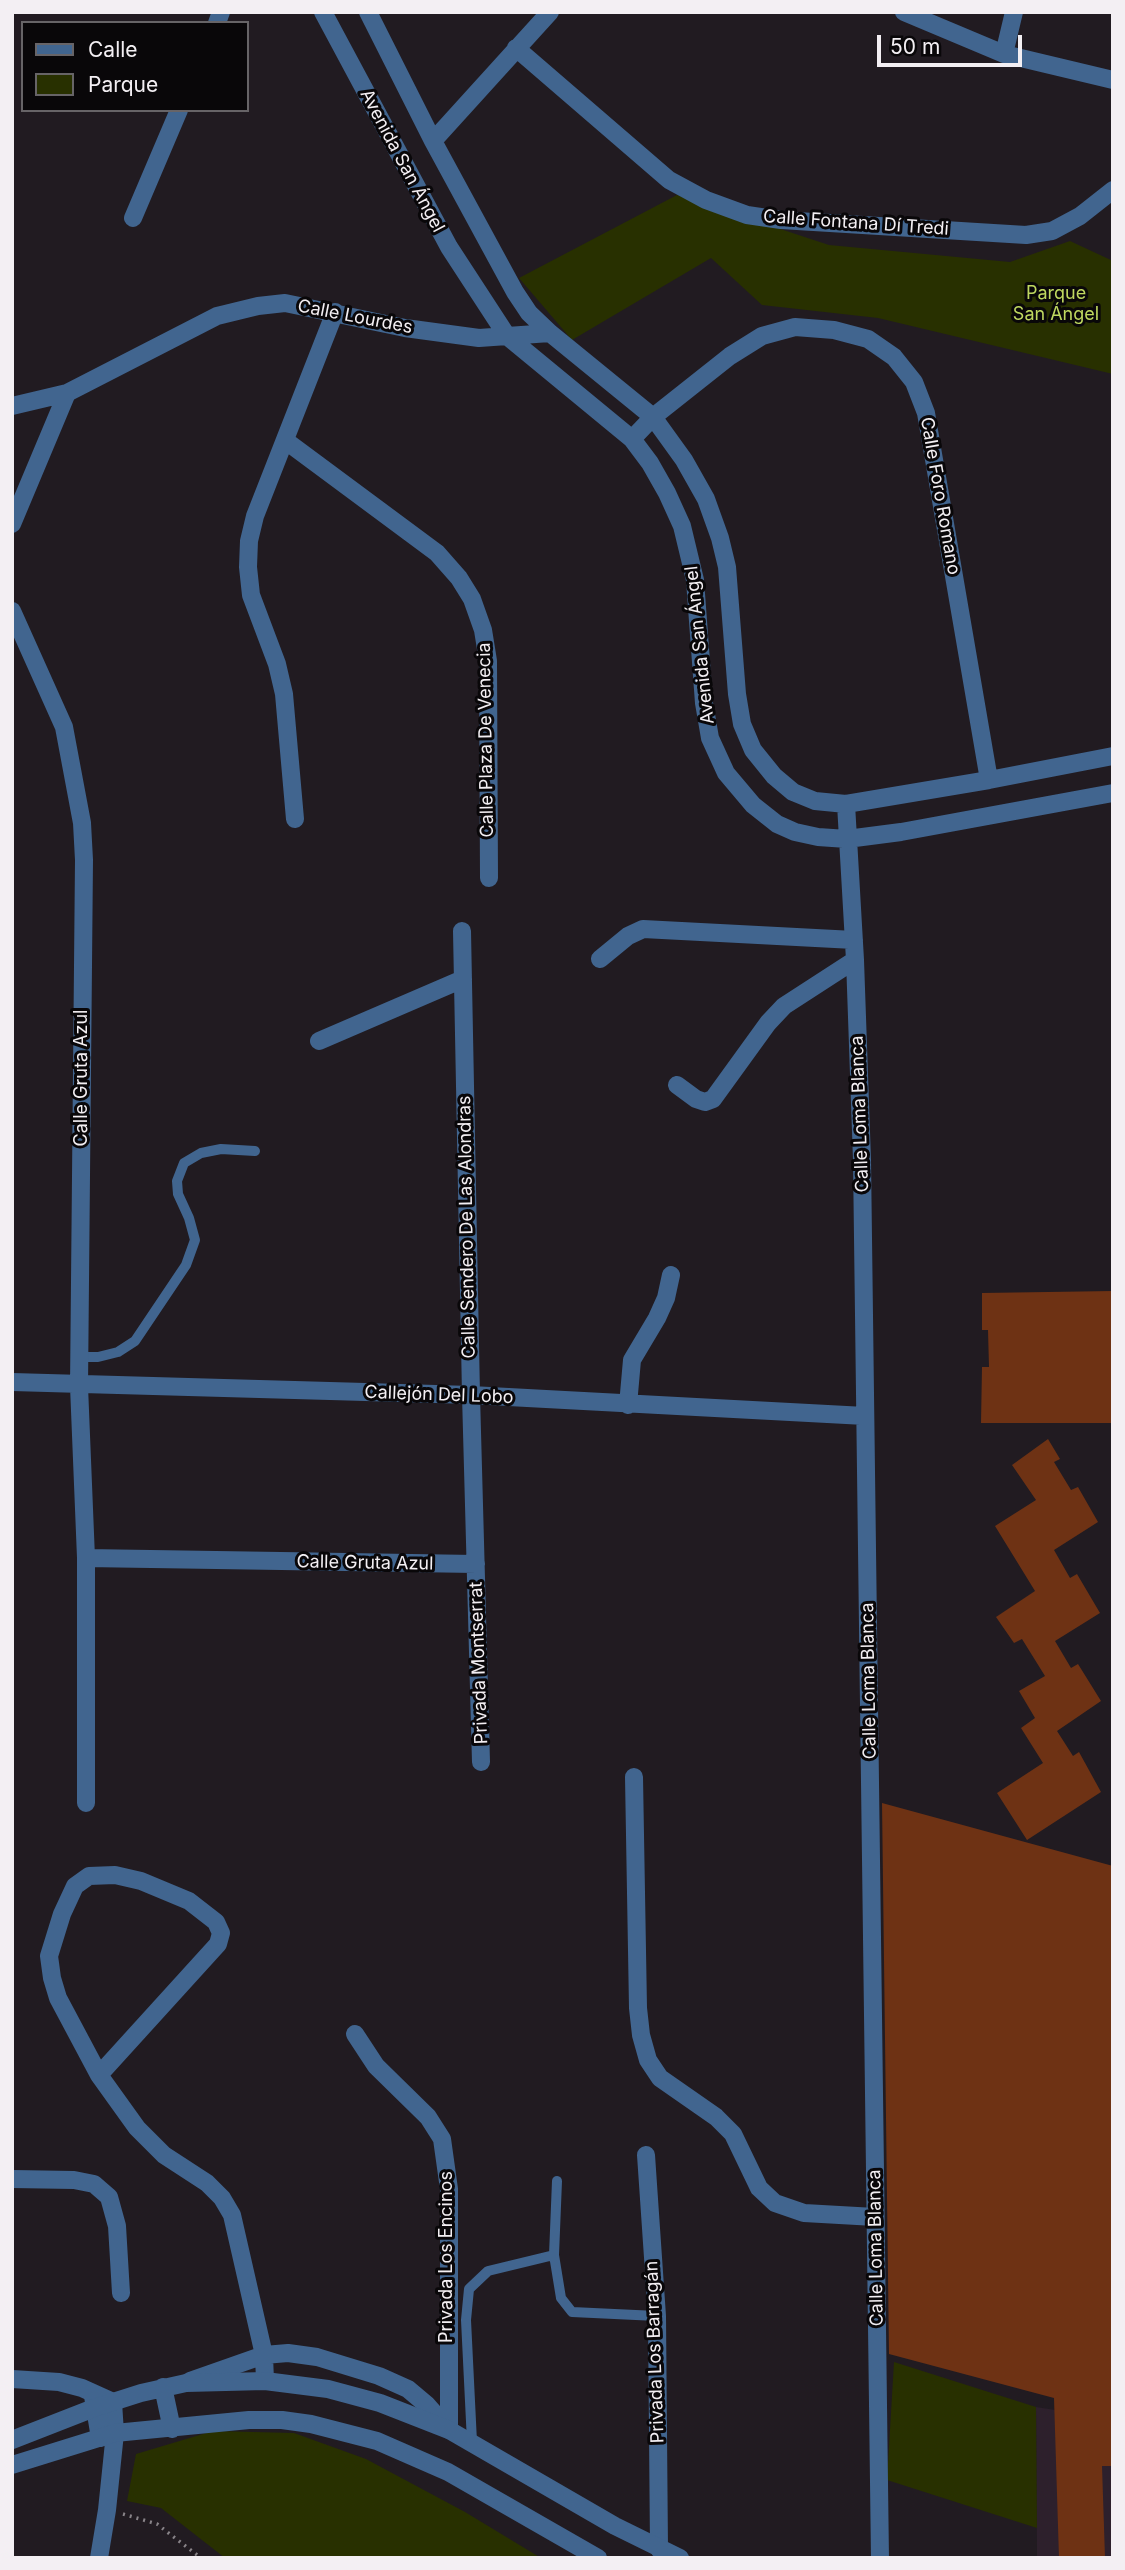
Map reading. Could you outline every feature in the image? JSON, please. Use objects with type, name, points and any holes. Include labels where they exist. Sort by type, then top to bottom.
[{"type":"street","name":"Avenida San Ángel","points":[[323,12],[449,247],[507,336],[632,439],[650,463],[667,494],[682,526],[695,580],[704,703],[710,737],[726,773],[753,805],[777,824],[795,832],[847,839],[901,832],[1113,793]]},
{"type":"street","name":"Avenida San Ángel","points":[[368,12],[433,141],[529,313],[653,417],[684,460],[706,499],[720,538],[731,600],[737,694],[742,724],[753,750],[774,776],[793,792],[815,801],[846,804],[1113,756]]},
{"type":"street","points":[[433,141],[550,12]]},
{"type":"street","points":[[904,12],[1004,54],[1113,80]]},
{"type":"street","points":[[1004,54],[1014,12]]},
{"type":"street","name":"Calle Fontana Dí Tredi","points":[[516,48],[669,180],[706,200],[747,215],[781,220],[1026,235],[1052,231],[1080,216],[1113,190]]},
{"type":"street","points":[[133,218],[178,112]]},
{"type":"street","name":"Calle Lourdes","points":[[12,406],[67,393],[217,316],[258,306],[285,303],[405,328],[479,338],[550,333]]},
{"type":"street","points":[[295,819],[284,694],[277,664],[251,595],[249,541],[255,516],[335,312]]},
{"type":"street","name":"Calle Foro Romano","points":[[632,439],[653,417],[730,356],[762,335],[795,327],[834,330],[868,339],[894,357],[914,382],[926,413],[989,780]]},
{"type":"street","points":[[12,524],[67,393]]},
{"type":"street","name":"Calle Plaza De Venecia","points":[[286,441],[437,553],[459,578],[472,599],[483,629],[488,661],[489,878]]},
{"type":"street","name":"Calle Gruta Azul","points":[[12,611],[64,727],[82,823],[84,860],[79,1386],[86,1558],[86,1803]]},
{"type":"street","name":"Calle Loma Blanca","points":[[846,804],[862,1160],[880,2558]]},
{"type":"street","points":[[600,959],[628,936],[643,929],[854,940]]},
{"type":"street","name":"Calle Sendero De Las Alondras","points":[[463,931],[476,1564]]},
{"type":"street","points":[[677,1085],[696,1099],[705,1102],[713,1099],[768,1023],[784,1006],[855,960]]},
{"type":"street","points":[[319,1041],[463,979]]},
{"type":"street","points":[[628,1405],[632,1360],[657,1318],[666,1298],[671,1275]]},
{"type":"street","name":"Callejón Del Lobo","points":[[12,1382],[79,1386],[471,1395],[865,1416]]},
{"type":"street","name":"Calle Gruta Azul","points":[[86,1558],[476,1564]]},
{"type":"street","name":"Privada Montserrat","points":[[476,1564],[481,1762]]},
{"type":"street","points":[[634,1777],[638,2008],[640,2035],[648,2060],[660,2078],[716,2117],[733,2134],[759,2188],[775,2203],[804,2213],[875,2217]]},
{"type":"street","points":[[99,2075],[218,1944],[221,1933],[216,1922],[189,1901],[141,1881],[115,1875],[89,1876],[75,1886],[62,1914],[49,1956],[51,1978],[58,1998],[99,2075],[137,2128],[164,2155],[206,2183],[232,2215],[264,2355],[265,2381]]},
{"type":"street","name":"Privada Los Encinos","points":[[355,2034],[376,2066],[428,2118],[442,2139],[449,2189],[449,2430]]},
{"type":"street","name":"Privada Los Barragán","points":[[646,2155],[657,2316],[659,2549]]},
{"type":"street","points":[[12,2179],[74,2180],[94,2184],[109,2197],[117,2226],[121,2293]]},
{"type":"street","points":[[186,2383],[264,2355],[288,2353],[317,2357],[379,2376],[408,2389],[427,2405],[449,2430]]},
{"type":"street","points":[[12,2379],[59,2382],[93,2400],[113,2402],[186,2383],[265,2381],[328,2389],[380,2403],[449,2430],[615,2526],[680,2558]]},
{"type":"street","points":[[163,2387],[172,2429]]},
{"type":"street","points":[[93,2400],[108,2435]]},
{"type":"street","points":[[12,2440],[93,2400]]},
{"type":"street","points":[[99,2558],[107,2510],[108,2435],[113,2402]]},
{"type":"street","points":[[12,2465],[108,2435],[249,2420],[282,2420],[339,2430],[377,2441],[448,2472],[573,2550],[598,2558]]},
{"type":"lane","points":[[79,1357],[98,1357],[118,1352],[135,1341],[186,1265],[195,1241],[189,1218],[178,1194],[177,1181],[184,1163],[201,1153],[221,1149],[255,1152]]},
{"type":"lane","points":[[557,2181],[554,2255],[561,2298],[572,2312],[657,2316]]},
{"type":"lane","points":[[472,2442],[466,2320],[470,2289],[488,2272],[554,2255]]},
{"type":"path","points":[[107,2510],[157,2524],[201,2558]]},
{"type":"shaded area","points":[[1036,2407],[1113,2419],[1113,2558],[1037,2558]]},
{"type":"green space","name":"Parque San Ángel","points":[[677,195],[829,245],[1010,262],[1070,241],[1113,261],[1113,374],[878,318],[762,305],[711,258],[572,340],[519,278]]},
{"type":"green space","points":[[894,2362],[1036,2407],[1037,2528],[887,2480]]},
{"type":"green space","points":[[213,2431],[294,2433],[366,2459],[465,2512],[541,2558],[225,2558],[161,2508],[127,2501],[136,2454]]},
{"type":"building","points":[[1113,1291],[1113,1423],[981,1423],[982,1367],[989,1367],[988,1330],[982,1330],[982,1293]]},
{"type":"building","points":[[1048,1439],[1060,1459],[1054,1462],[1071,1490],[1078,1487],[1098,1522],[1054,1550],[1070,1578],[1077,1574],[1100,1613],[1055,1641],[1071,1668],[1078,1664],[1101,1701],[1057,1731],[1073,1756],[1079,1752],[1101,1792],[1027,1840],[997,1793],[1043,1763],[1021,1728],[1035,1718],[1019,1691],[1045,1676],[1022,1639],[1014,1643],[996,1617],[1035,1591],[995,1526],[1036,1500],[1012,1465]]},
{"type":"building","points":[[882,1803],[1113,1866],[1113,2466],[1102,2466],[1105,2558],[1059,2558],[1054,2398],[889,2354]]}]
